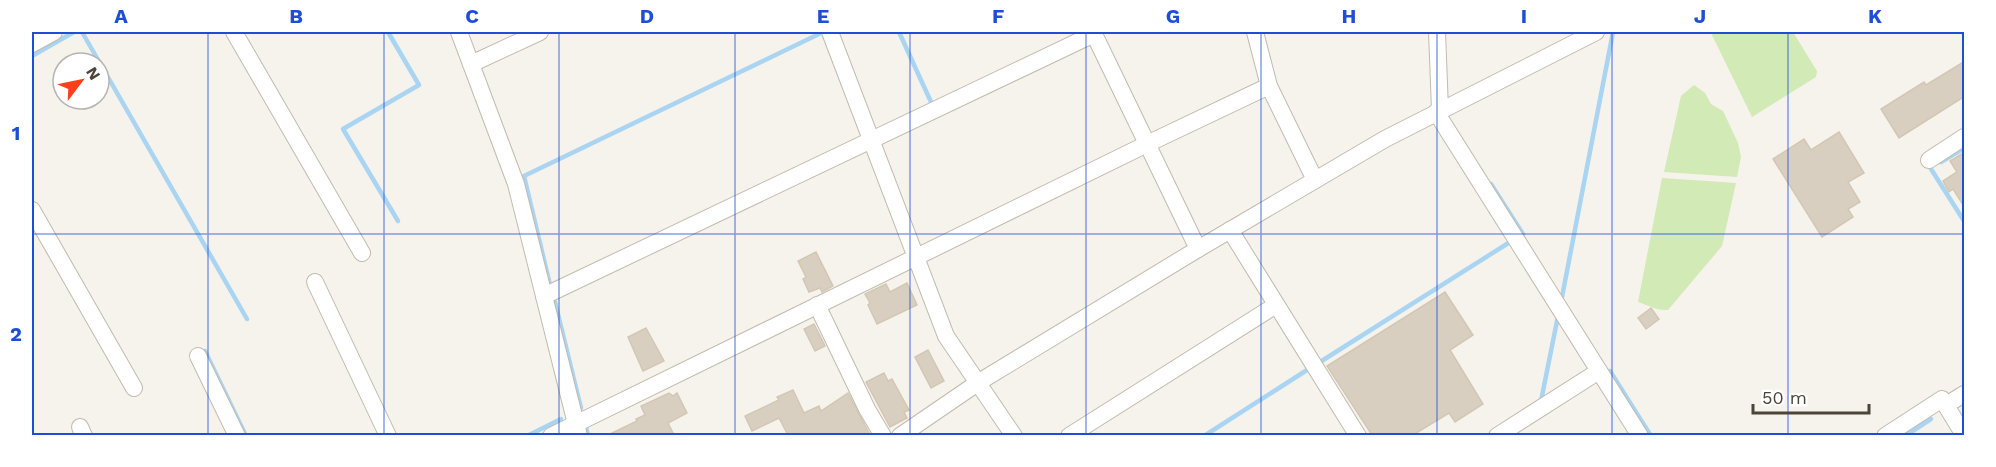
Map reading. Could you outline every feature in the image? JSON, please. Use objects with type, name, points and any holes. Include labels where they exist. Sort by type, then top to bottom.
[{"type":"street","points":[[32,45],[54,32]]},
{"type":"street","points":[[234,32],[362,253]]},
{"type":"street","points":[[459,32],[516,184],[578,429]]},
{"type":"street","points":[[471,64],[540,32]]},
{"type":"street","points":[[830,32],[946,336],[1014,435]]},
{"type":"street","points":[[1255,32],[1269,86],[1315,180]]},
{"type":"street","points":[[1437,32],[1438,111],[1640,435]]},
{"type":"street","points":[[900,435],[978,382],[1315,180],[1438,111],[1596,32]]},
{"type":"street","points":[[544,296],[1093,33],[1198,249]]},
{"type":"street","points":[[551,435],[578,429],[817,305],[1269,86]]},
{"type":"street","points":[[1929,160],[1965,137]]},
{"type":"street","points":[[32,210],[134,388]]},
{"type":"street","points":[[1230,230],[1358,435]]},
{"type":"street","points":[[315,282],[388,435]]},
{"type":"street","points":[[817,305],[867,409],[883,435]]},
{"type":"street","points":[[1069,435],[1276,305]]},
{"type":"street","points":[[198,356],[237,435]]},
{"type":"street","points":[[1497,435],[1599,371]]},
{"type":"street","points":[[1946,405],[1965,394]]},
{"type":"street","points":[[1885,435],[1942,399],[1965,435]]},
{"type":"green space","points":[[1793,32],[1817,71],[1816,77],[1752,117],[1711,33]]},
{"type":"green space","points":[[1694,85],[1705,93],[1711,104],[1723,111],[1738,143],[1741,157],[1737,177],[1664,172],[1681,96]]},
{"type":"green space","points":[[1662,178],[1736,183],[1722,246],[1668,310],[1656,309],[1638,302]]},
{"type":"building","points":[[1965,61],[1965,96],[1899,138],[1881,109],[1924,82],[1926,85]]},
{"type":"building","points":[[1839,132],[1864,173],[1848,182],[1860,202],[1848,209],[1853,217],[1822,237],[1773,159],[1804,139],[1811,150]]},
{"type":"building","points":[[1965,152],[1965,208],[1953,189],[1949,192],[1943,181],[1957,172],[1950,161]]},
{"type":"building","points":[[816,252],[833,286],[822,292],[820,288],[809,292],[803,279],[806,277],[798,261]]},
{"type":"building","points":[[907,283],[917,305],[877,324],[865,294],[886,284],[890,292]]},
{"type":"building","points":[[1445,292],[1473,335],[1450,350],[1483,404],[1455,422],[1449,413],[1413,435],[1372,435],[1327,366]]},
{"type":"building","points":[[1651,308],[1659,319],[1646,329],[1638,318]]},
{"type":"building","points":[[814,324],[825,346],[815,351],[804,329]]},
{"type":"building","points":[[646,328],[664,361],[643,371],[628,337]]},
{"type":"building","points":[[928,350],[944,381],[931,388],[915,357]]},
{"type":"building","points":[[884,373],[888,381],[892,379],[909,410],[904,412],[907,418],[890,427],[866,382]]},
{"type":"building","points":[[793,390],[804,413],[819,406],[821,411],[848,393],[870,435],[788,435],[779,418],[752,431],[745,416],[779,400],[777,397]]},
{"type":"building","points":[[669,393],[673,396],[677,393],[687,413],[668,423],[674,435],[608,435],[645,415],[641,406]]},
{"type":"waterway","points":[[32,56],[74,32]]},
{"type":"waterway","points":[[82,32],[247,319]]},
{"type":"waterway","points":[[388,32],[419,85],[343,129],[398,221]]},
{"type":"waterway","points":[[899,32],[931,102]]},
{"type":"waterway","points":[[1562,297],[1613,32]]},
{"type":"waterway","points":[[550,285],[524,176],[819,34]]},
{"type":"waterway","points":[[1941,162],[1961,150]]},
{"type":"waterway","points":[[1931,169],[1964,221]]},
{"type":"waterway","points":[[1491,184],[1523,234]]},
{"type":"waterway","points":[[1320,362],[1510,242]]},
{"type":"waterway","points":[[555,302],[581,408]]},
{"type":"waterway","points":[[1541,401],[1558,316]]},
{"type":"waterway","points":[[205,351],[246,436]]},
{"type":"waterway","points":[[1204,436],[1307,370]]},
{"type":"waterway","points":[[1610,371],[1651,436]]},
{"type":"waterway","points":[[527,436],[561,419]]},
{"type":"waterway","points":[[1905,436],[1931,419]]},
{"type":"waterway","points":[[586,427],[588,436]]}]
